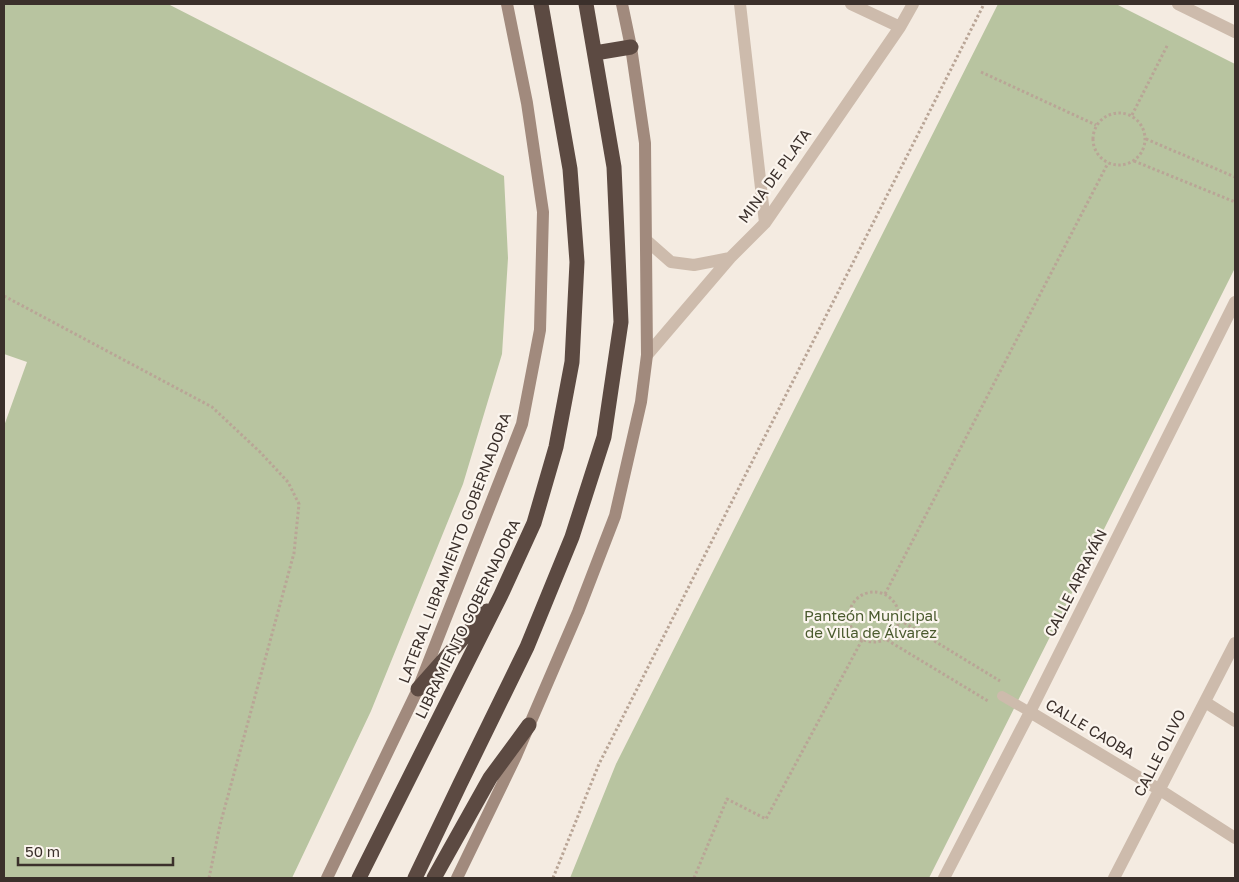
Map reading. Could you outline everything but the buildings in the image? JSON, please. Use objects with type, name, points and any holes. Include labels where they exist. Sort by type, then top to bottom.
[{"type":"highway","name":"LIBRAMIENTO GOBERNADORA","points":[[359,878],[501,595],[534,523],[556,447],[572,362],[577,262],[570,168],[541,4]]},
{"type":"highway","points":[[415,878],[527,647],[572,537],[604,436],[621,322],[614,167],[586,4]]},
{"type":"highway","points":[[595,53],[631,47]]},
{"type":"highway","points":[[418,689],[501,595]]},
{"type":"highway","points":[[434,878],[490,778],[529,725]]},
{"type":"street","name":"LATERAL LIBRAMIENTO GOBERNADORA","points":[[327,878],[418,689],[522,424],[540,330],[543,212],[527,103],[506,4]]},
{"type":"street","points":[[457,878],[516,756],[578,612],[615,516],[642,402],[647,355],[645,143],[631,47],[622,4]]},
{"type":"street","points":[[740,4],[765,223]]},
{"type":"street","points":[[851,4],[900,27]]},
{"type":"street","name":"MINA DE PLATA","points":[[647,355],[730,258],[765,223],[900,27],[913,4]]},
{"type":"street","points":[[1178,4],[1235,32]]},
{"type":"street","points":[[646,240],[671,262],[694,266],[730,258]]},
{"type":"street","name":"CALLE ARRAYÁN","points":[[944,878],[1030,712],[1235,302]]},
{"type":"street","name":"CALLE OLIVO","points":[[1114,878],[1235,643]]},
{"type":"street","points":[[1205,702],[1235,720]]},
{"type":"street","name":"CALLE CAOBA","points":[[1030,712],[1160,790],[1235,838]]},
{"type":"lane","points":[[1002,696],[1030,712]]},
{"type":"path","points":[[553,878],[599,764],[984,4]]},
{"type":"path","points":[[1132,115],[1168,44]]},
{"type":"path","points":[[981,72],[1096,125]]},
{"type":"path","points":[[1116,112],[1132,115],[1142,125],[1146,139],[1140,155],[1134,161],[1116,165],[1100,158],[1095,151],[1093,142],[1096,125],[1108,115],[1116,112]]},
{"type":"path","points":[[1146,139],[1235,177]]},
{"type":"path","points":[[1134,161],[1235,202]]},
{"type":"path","points":[[884,594],[1108,163]]},
{"type":"path","points":[[4,296],[212,407],[260,452],[288,482],[299,504],[294,553],[220,825],[209,878]]},
{"type":"path","points":[[877,592],[884,594],[896,604],[900,620],[893,634],[887,640],[879,642],[862,640],[850,627],[848,618],[850,609],[860,596],[877,592]]},
{"type":"path","points":[[887,640],[996,706],[1008,686],[900,620]]},
{"type":"path","points":[[694,878],[727,799],[766,819],[862,640]]},
{"type":"green space","points":[[4,4],[168,4],[504,176],[508,258],[502,354],[463,484],[371,711],[292,878],[4,878],[4,426],[27,362],[4,354]]},
{"type":"green space","name":"Panteón Municipal de Villa de Álvarez","points":[[998,4],[1116,4],[1235,64],[1235,268],[929,878],[570,878],[616,764]]}]
